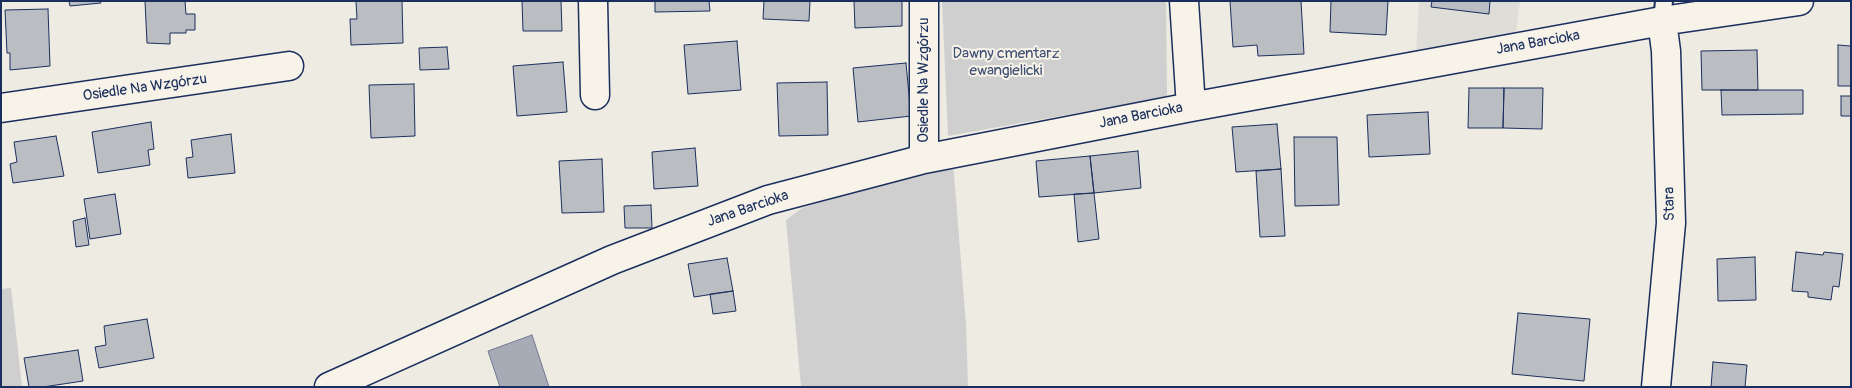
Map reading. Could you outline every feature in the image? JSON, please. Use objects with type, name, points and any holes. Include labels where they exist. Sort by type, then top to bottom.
[{"type":"street","points":[[593,1],[595,95]]},
{"type":"street","name":"Osiedle Na Wzgórzu","points":[[924,1],[924,159]]},
{"type":"street","name":"Jana Barcioka","points":[[1184,1],[1191,107]]},
{"type":"street","name":"Jana Barcioka","points":[[329,387],[612,260],[759,203],[924,159],[1663,11],[1798,1]]},
{"type":"street","name":"Stara","points":[[1656,387],[1671,223],[1663,11]]},
{"type":"street","name":"Osiedle Na Wzgórzu","points":[[1,108],[290,66]]},
{"type":"shaded area","points":[[1419,1],[1520,1],[1516,33],[1416,52]]},
{"type":"shaded area","points":[[532,335],[549,387],[500,387],[488,351]]},
{"type":"green space","name":"Dawny cmentarz ewangielicki","points":[[942,1],[1166,1],[1167,97],[948,136]]},
{"type":"green space","points":[[953,162],[966,324],[968,387],[801,387],[786,220],[802,208]]},
{"type":"green space","points":[[11,288],[22,387],[1,387],[1,289]]},
{"type":"building","points":[[69,1],[100,1],[101,3],[70,6]]},
{"type":"building","points":[[145,1],[185,1],[186,14],[195,14],[195,30],[186,30],[186,33],[170,33],[170,44],[147,43]]},
{"type":"building","points":[[356,1],[402,1],[403,43],[351,45],[350,19],[357,19]]},
{"type":"building","points":[[522,1],[561,1],[562,31],[523,31]]},
{"type":"building","points":[[655,1],[709,1],[710,11],[655,12]]},
{"type":"building","points":[[764,1],[810,1],[809,21],[763,19]]},
{"type":"building","points":[[854,1],[902,1],[902,26],[855,28]]},
{"type":"building","points":[[1230,1],[1301,1],[1304,54],[1258,56],[1257,45],[1233,47]]},
{"type":"building","points":[[1331,1],[1388,1],[1386,35],[1330,32]]},
{"type":"building","points":[[1432,1],[1490,1],[1489,14],[1431,7]]},
{"type":"building","points":[[48,9],[50,66],[10,70],[10,53],[7,53],[5,10]]},
{"type":"building","points":[[737,41],[741,90],[688,94],[684,45]]},
{"type":"building","points":[[1838,45],[1851,46],[1851,86],[1838,86]]},
{"type":"building","points":[[447,47],[449,69],[420,70],[419,48]]},
{"type":"building","points":[[1757,50],[1758,90],[1702,90],[1701,51]]},
{"type":"building","points":[[563,62],[567,112],[517,116],[513,66]]},
{"type":"building","points":[[906,63],[911,116],[858,122],[853,68]]},
{"type":"building","points":[[827,82],[828,135],[779,136],[777,83]]},
{"type":"building","points":[[414,84],[415,136],[371,138],[369,85]]},
{"type":"building","points":[[1469,88],[1504,88],[1503,128],[1468,128]]},
{"type":"building","points":[[1504,88],[1543,88],[1542,129],[1503,128]]},
{"type":"building","points":[[1721,90],[1803,90],[1803,114],[1722,115]]},
{"type":"building","points":[[1841,96],[1851,96],[1851,116],[1841,116]]},
{"type":"building","points":[[1428,112],[1430,154],[1369,157],[1367,115]]},
{"type":"building","points":[[151,122],[154,149],[148,150],[150,165],[98,173],[92,132]]},
{"type":"building","points":[[1277,124],[1281,169],[1236,172],[1232,127]]},
{"type":"building","points":[[231,134],[235,173],[188,178],[186,158],[193,157],[191,140]]},
{"type":"building","points":[[56,136],[64,176],[13,183],[10,164],[17,162],[14,142]]},
{"type":"building","points":[[1294,137],[1337,137],[1339,205],[1295,206]]},
{"type":"building","points":[[695,148],[698,186],[654,189],[652,152]]},
{"type":"building","points":[[1138,151],[1141,188],[1094,193],[1090,156]]},
{"type":"building","points":[[1090,156],[1094,193],[1039,197],[1036,161]]},
{"type":"building","points":[[602,159],[604,212],[562,213],[559,161]]},
{"type":"building","points":[[1281,169],[1285,236],[1260,237],[1256,171]]},
{"type":"building","points":[[1094,193],[1099,239],[1078,242],[1074,194]]},
{"type":"building","points":[[115,194],[121,234],[90,239],[84,199]]},
{"type":"building","points":[[651,205],[652,228],[625,228],[624,206]]},
{"type":"building","points":[[85,218],[89,245],[76,247],[73,221]]},
{"type":"building","points":[[1796,252],[1823,255],[1824,252],[1843,254],[1839,287],[1833,286],[1831,300],[1808,297],[1808,292],[1792,291]]},
{"type":"building","points":[[1755,257],[1756,300],[1718,301],[1717,259]]},
{"type":"building","points":[[727,258],[733,291],[694,297],[688,264]]},
{"type":"building","points":[[733,291],[736,311],[713,314],[710,294]]},
{"type":"building","points":[[1518,313],[1590,319],[1584,381],[1512,374]]},
{"type":"building","points":[[147,319],[154,358],[99,368],[95,347],[106,345],[104,326]]},
{"type":"building","points":[[78,350],[83,381],[43,387],[29,387],[24,358]]},
{"type":"building","points":[[1713,362],[1747,365],[1745,387],[1711,387]]}]
